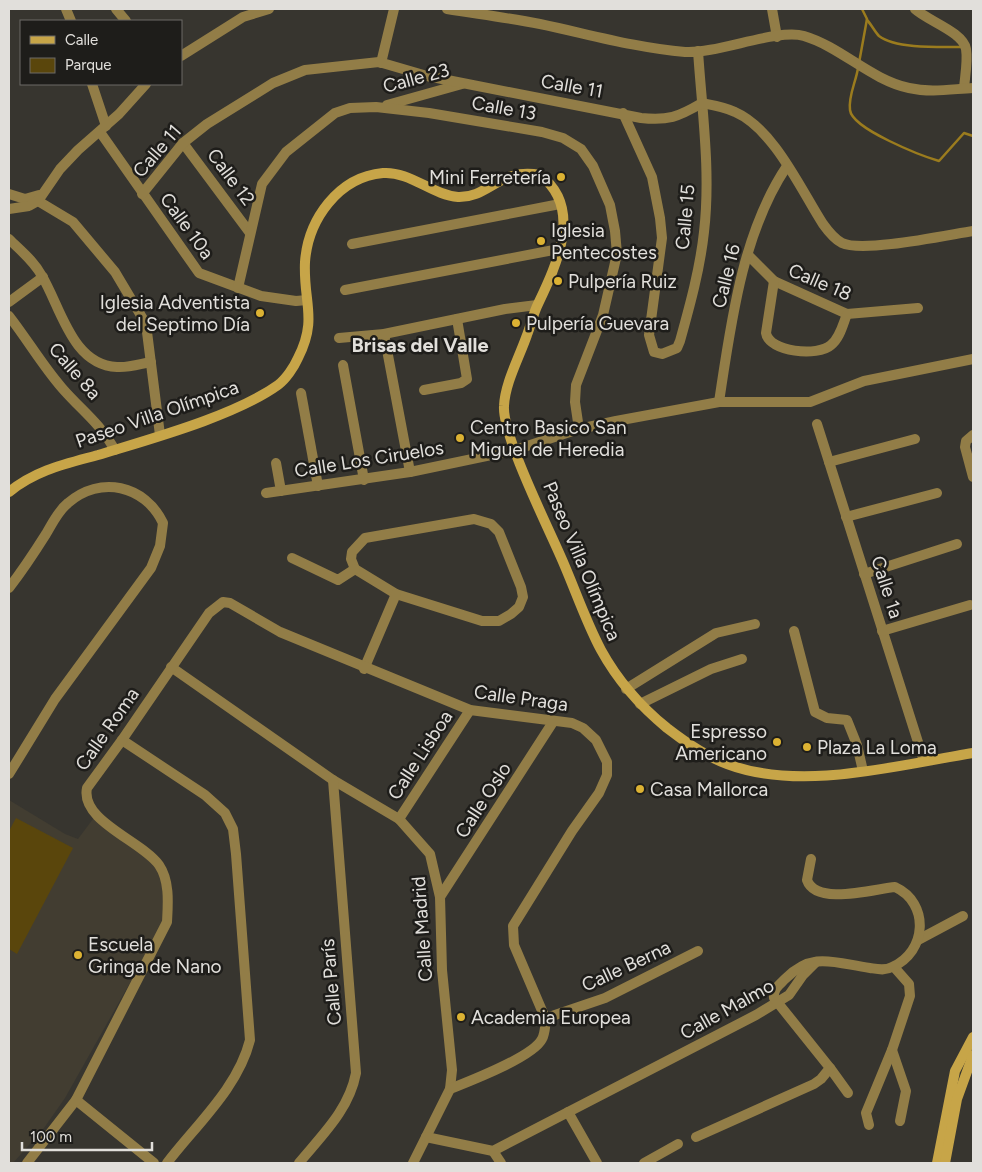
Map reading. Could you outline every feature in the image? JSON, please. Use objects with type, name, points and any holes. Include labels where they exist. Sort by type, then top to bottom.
[{"type":"main road","name":"Paseo Villa Olímpica","points":[[9,492],[38,472],[115,450],[227,411],[261,396],[279,384],[295,365],[305,344],[310,321],[305,264],[313,230],[327,204],[346,185],[366,177],[384,173],[406,177],[460,197],[475,193],[510,175],[529,173],[544,178],[560,204],[564,224],[554,269],[537,305],[506,393],[504,416],[515,450],[600,649],[626,689],[640,704],[684,742],[726,764],[766,774],[808,776],[863,771],[973,753]]},
{"type":"main road","points":[[937,1163],[955,1071],[973,1037]]},
{"type":"main road","points":[[945,1163],[956,1099],[973,1055]]},
{"type":"street","points":[[116,9],[125,20]]},
{"type":"street","points":[[182,55],[242,13],[269,9]]},
{"type":"street","points":[[381,63],[394,9]]},
{"type":"street","points":[[447,9],[539,24],[626,43],[683,52],[698,52],[777,37],[804,36],[884,79],[909,88],[939,91],[969,88],[964,44],[956,34],[915,9]]},
{"type":"street","points":[[772,9],[777,37]]},
{"type":"street","name":"Calle 15","points":[[623,113],[652,177],[660,218],[662,238],[649,336],[650,344],[657,354],[671,352],[677,348],[694,289],[704,233],[707,194],[698,52]]},
{"type":"street","name":"Calle 11","points":[[142,194],[183,143],[234,106],[273,84],[305,70],[381,63],[465,83],[623,113],[640,118],[669,119],[680,116],[702,103]]},
{"type":"street","name":"Calle 23","points":[[376,107],[402,102],[465,83]]},
{"type":"street","points":[[92,85],[103,129]]},
{"type":"street","points":[[9,209],[29,206],[40,198],[72,157],[103,129],[145,85]]},
{"type":"street","points":[[702,103],[736,112],[755,124],[787,166],[831,235],[843,244],[887,245],[973,231]]},
{"type":"street","name":"Calle 13","points":[[238,288],[262,184],[286,152],[335,113],[350,108],[376,107],[429,113],[542,132],[563,138],[581,149],[593,166],[610,205],[615,231],[616,254],[603,315],[576,385],[575,402],[579,429]]},
{"type":"street","name":"Calle 10a","points":[[103,129],[142,194],[196,271],[261,296],[296,302],[307,300]]},
{"type":"street","name":"Calle 12","points":[[183,143],[250,233]]},
{"type":"street","name":"Calle 16","points":[[719,402],[736,303],[758,220],[770,191],[787,166]]},
{"type":"street","points":[[9,194],[25,199],[40,198],[73,222],[115,272],[146,324],[160,435]]},
{"type":"street","points":[[352,244],[560,204]]},
{"type":"street","points":[[9,239],[34,263],[43,277],[57,311],[82,350],[92,360],[117,368],[151,362]]},
{"type":"street","points":[[344,290],[559,249]]},
{"type":"street","name":"Calle 18","points":[[748,256],[774,281],[847,314],[918,308]]},
{"type":"street","points":[[9,302],[43,277]]},
{"type":"street","points":[[774,281],[766,334],[771,344],[802,352],[821,351],[836,341],[847,314]]},
{"type":"street","points":[[339,338],[384,334],[505,309],[537,305]]},
{"type":"street","name":"Calle 8a","points":[[9,316],[62,389],[103,428],[115,450]]},
{"type":"street","points":[[424,390],[461,383],[467,379],[457,319]]},
{"type":"street","points":[[384,334],[410,472]]},
{"type":"street","name":"Calle Los Ciruelos","points":[[266,493],[410,472],[515,450],[579,429],[719,402],[810,402],[864,381],[973,359]]},
{"type":"street","points":[[343,365],[364,480]]},
{"type":"street","points":[[301,393],[318,486]]},
{"type":"street","name":"Calle 1a","points":[[817,424],[924,761]]},
{"type":"street","points":[[973,435],[966,441],[965,447],[973,476]]},
{"type":"street","points":[[829,462],[915,439]]},
{"type":"street","points":[[276,462],[281,491]]},
{"type":"street","points":[[9,588],[62,509],[85,492],[113,486],[129,489],[144,498],[163,523],[160,546],[151,568],[55,699],[9,774]]},
{"type":"street","points":[[846,517],[937,493]]},
{"type":"street","points":[[474,519],[491,524],[499,532],[523,597],[519,607],[511,614],[499,621],[482,621],[396,594],[355,569],[351,559],[352,552],[365,538],[474,519]]},
{"type":"street","points":[[864,574],[956,544]]},
{"type":"street","points":[[292,558],[338,580],[355,569]]},
{"type":"street","points":[[364,668],[396,594]]},
{"type":"street","name":"Calle Roma","points":[[27,1163],[76,1100],[167,922],[166,880],[160,866],[144,850],[96,815],[87,805],[85,796],[87,788],[209,613],[223,602],[230,603]]},
{"type":"street","name":"Calle Praga","points":[[230,603],[280,632],[470,710],[572,723],[583,728],[596,740],[607,762],[607,774],[599,793],[562,847],[513,926],[514,945],[546,1020]]},
{"type":"street","points":[[882,631],[970,604]]},
{"type":"street","points":[[626,689],[716,633],[754,624]]},
{"type":"street","points":[[794,632],[815,712],[826,718],[847,720],[857,745],[863,771]]},
{"type":"street","points":[[640,704],[711,669],[742,659]]},
{"type":"street","name":"Calle Madrid","points":[[172,667],[333,780],[399,819],[430,854],[440,897],[442,970],[452,1070],[450,1090],[413,1163]]},
{"type":"street","name":"Calle Lisboa","points":[[399,819],[470,710]]},
{"type":"street","name":"Calle Oslo","points":[[440,897],[553,722]]},
{"type":"street","points":[[122,740],[155,764],[205,795],[225,813],[233,829],[236,854],[250,1040],[241,1066],[229,1086],[167,1163]]},
{"type":"street","name":"Calle París","points":[[299,1163],[346,1106],[356,1074],[333,780]]},
{"type":"street","points":[[811,859],[807,880],[816,892],[830,895],[895,887],[902,890],[916,905],[920,914],[918,940],[914,948],[894,967],[883,970],[816,961],[807,962],[798,967],[773,992],[776,1003],[785,1010],[848,1093]]},
{"type":"street","points":[[918,940],[963,916]]},
{"type":"street","name":"Calle Berna","points":[[546,1020],[605,998],[698,951]]},
{"type":"street","points":[[869,1125],[866,1113],[892,1050],[910,989],[909,984],[894,967]]},
{"type":"street","name":"Calle Malmo","points":[[493,1151],[776,1003]]},
{"type":"street","points":[[450,1090],[512,1062],[538,1045],[543,1038],[546,1020]]},
{"type":"street","points":[[892,1050],[906,1091],[900,1121]]},
{"type":"street","points":[[696,1137],[814,1084],[822,1079],[830,1068]]},
{"type":"street","points":[[76,1100],[154,1163]]},
{"type":"street","points":[[568,1112],[597,1163]]},
{"type":"street","points":[[426,1137],[493,1151],[501,1163]]},
{"type":"street","points":[[644,1163],[678,1144]]},
{"type":"shaded area","name":"Escuela Gringa de Nano","points":[[9,800],[65,834],[78,839],[96,815],[160,866],[167,922],[127,988],[65,1098],[44,1128],[13,1163],[9,1163]]},
{"type":"green space","points":[[16,818],[73,848],[17,954],[9,949],[9,831]]},
{"type":"waterway","points":[[859,63],[867,19],[862,9]]},
{"type":"waterway","points":[[867,20],[879,36],[896,43],[931,47],[962,47]]},
{"type":"waterway","points":[[858,68],[850,100],[850,110],[862,125],[875,133],[904,148],[939,161],[964,133],[973,136]]},
{"type":"place","name":"Mini Ferretería","points":[[561,177]]},
{"type":"place","name":"Iglesia Pentecostes","points":[[541,241]]},
{"type":"place","name":"Pulpería Ruiz","points":[[558,281]]},
{"type":"place","name":"Iglesia Adventista del Septimo Día","points":[[260,313]]},
{"type":"place","name":"Pulpería Guevara","points":[[516,323]]},
{"type":"place","name":"Centro Basico San Miguel de Heredia","points":[[460,438]]},
{"type":"place","name":"Espresso Americano","points":[[777,742]]},
{"type":"place","name":"Plaza La Loma","points":[[807,747]]},
{"type":"place","name":"Casa Mallorca","points":[[640,789]]},
{"type":"place","name":"Escuela Gringa de Nano","points":[[78,955]]},
{"type":"place","name":"Academia Europea","points":[[461,1017]]},
{"type":"district","name":"Brisas del Valle","points":[[420,345]]}]
